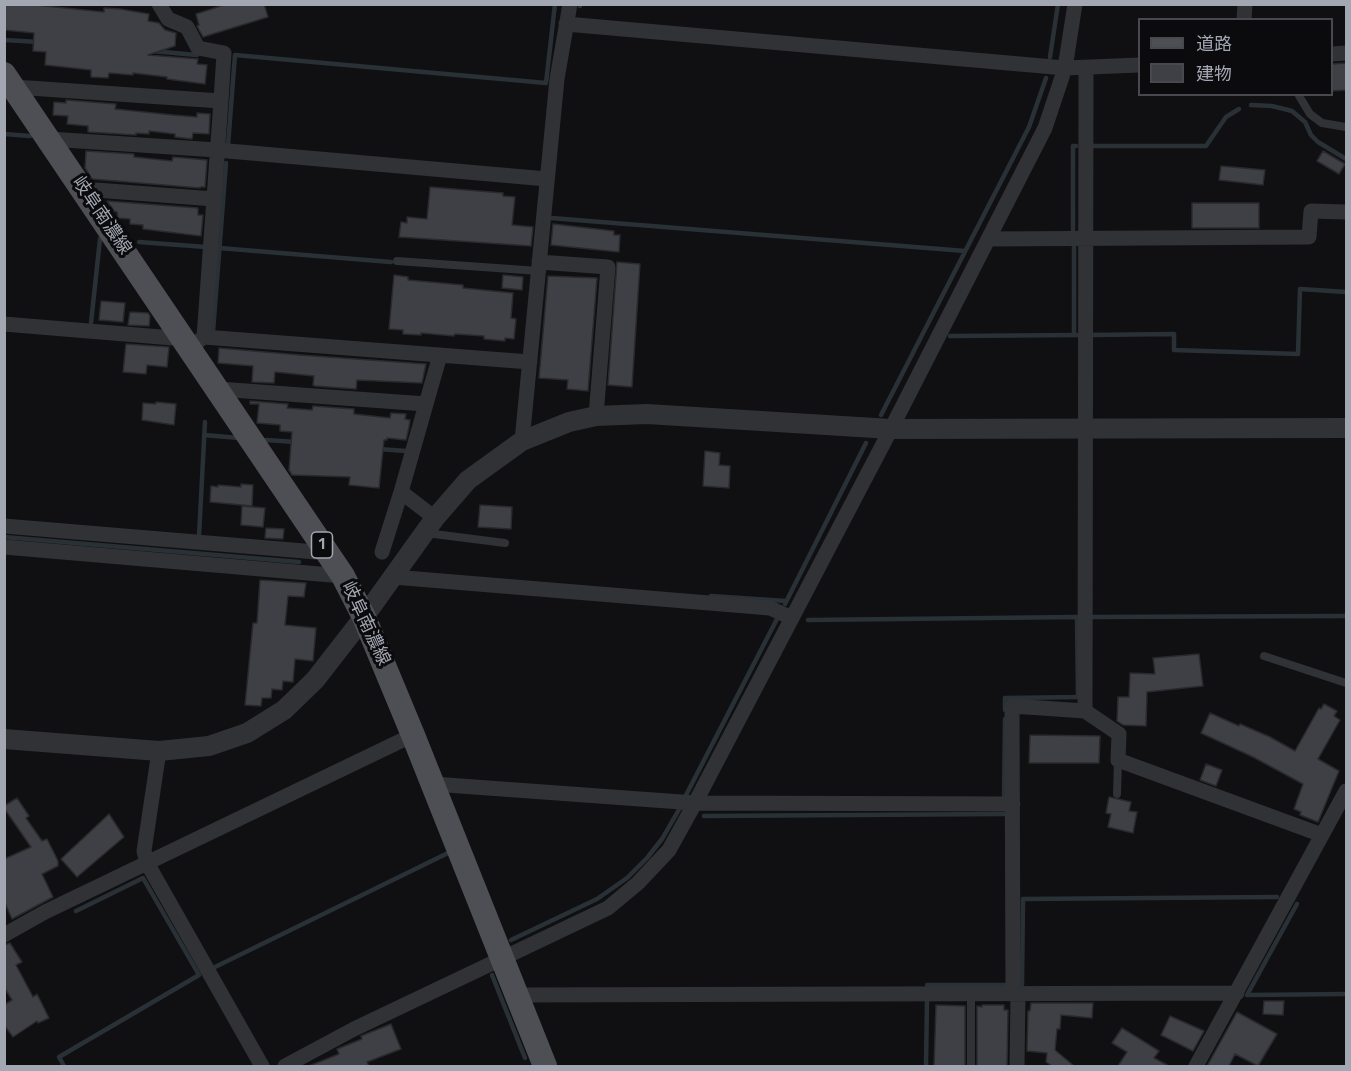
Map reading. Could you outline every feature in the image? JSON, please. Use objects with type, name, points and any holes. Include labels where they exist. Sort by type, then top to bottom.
[{"type":"main road","name":"岐阜南濃線","points":[[9,80],[83,189],[193,341],[218,389],[343,576],[364,617],[433,784],[517,995],[539,1065]]},
{"type":"street","points":[[159,4],[168,19],[187,27],[198,48],[224,53],[214,199],[193,341]]},
{"type":"street","points":[[522,441],[557,79],[570,4]]},
{"type":"street","points":[[285,1066],[354,1029],[608,908],[638,883],[669,850],[891,429],[1045,128],[1065,68],[1075,4]]},
{"type":"street","points":[[566,24],[1065,68],[1138,65]]},
{"type":"street","points":[[1085,711],[1086,68]]},
{"type":"street","points":[[9,80],[221,101]]},
{"type":"street","points":[[49,139],[217,150],[548,179]]},
{"type":"street","points":[[83,189],[214,199]]},
{"type":"street","points":[[988,239],[1309,237],[1311,211],[1347,212]]},
{"type":"street","points":[[539,267],[608,267],[596,416]]},
{"type":"street","points":[[4,324],[193,341],[530,362]]},
{"type":"street","points":[[382,552],[440,355]]},
{"type":"street","points":[[218,389],[426,404]]},
{"type":"street","points":[[4,739],[159,751],[209,746],[247,734],[284,710],[315,680],[430,526],[468,480],[522,441],[554,428],[596,416],[647,414],[891,429],[1347,428]]},
{"type":"street","points":[[401,492],[430,526]]},
{"type":"street","points":[[4,526],[328,553]]},
{"type":"street","points":[[4,547],[343,576]]},
{"type":"street","points":[[393,578],[770,608],[792,618]]},
{"type":"street","points":[[1017,1066],[1012,706],[1085,711],[1119,734],[1118,760],[1322,835]]},
{"type":"street","points":[[4,935],[45,912],[413,735]]},
{"type":"street","points":[[159,751],[144,851],[147,863],[262,1066]]},
{"type":"street","points":[[433,784],[695,803],[1013,804]]},
{"type":"street","points":[[1196,1066],[1345,797]]},
{"type":"street","points":[[517,995],[1237,993]]},
{"type":"lane","points":[[1299,96],[1310,114],[1322,123],[1347,127]]},
{"type":"lane","points":[[398,261],[539,267]]},
{"type":"lane","points":[[430,526],[505,543]]},
{"type":"lane","points":[[1264,656],[1347,683]]},
{"type":"lane","points":[[1117,794],[1118,760]]},
{"type":"lane","points":[[971,1066],[972,994]]},
{"type":"building","points":[[5,4],[104,12],[104,8],[120,9],[149,14],[148,21],[159,23],[165,30],[176,33],[175,46],[148,55],[198,59],[197,64],[207,65],[205,84],[133,73],[133,75],[109,73],[108,78],[91,77],[91,70],[45,65],[46,52],[33,51],[34,33],[4,30]]},
{"type":"building","points":[[227,4],[264,4],[268,17],[203,37],[197,26],[199,25],[196,14]]},
{"type":"building","points":[[1347,63],[1347,90],[1333,91],[1333,64]]},
{"type":"building","points":[[66,100],[116,104],[115,109],[173,115],[197,117],[197,113],[210,114],[209,134],[193,133],[192,139],[175,137],[175,134],[149,131],[149,134],[136,133],[136,135],[88,132],[88,126],[67,124],[68,116],[53,115],[54,102],[66,103]]},
{"type":"building","points":[[86,151],[134,154],[134,157],[172,161],[173,157],[207,160],[205,187],[92,179],[85,168]]},
{"type":"building","points":[[1323,151],[1345,164],[1339,174],[1317,161]]},
{"type":"building","points":[[1221,166],[1265,170],[1263,185],[1219,180]]},
{"type":"building","points":[[430,187],[503,193],[503,196],[515,197],[512,225],[533,227],[531,246],[399,237],[401,222],[407,223],[407,217],[427,219]]},
{"type":"building","points":[[107,201],[198,208],[198,215],[203,215],[201,236],[143,229],[143,225],[130,224],[130,219],[118,218],[117,212]]},
{"type":"building","points":[[1192,203],[1259,203],[1259,228],[1192,228]]},
{"type":"building","points":[[553,224],[614,231],[614,235],[620,235],[619,252],[551,245]]},
{"type":"building","points":[[617,262],[640,264],[632,387],[608,385]]},
{"type":"building","points":[[394,275],[408,277],[408,280],[513,293],[511,318],[516,319],[514,339],[505,338],[505,341],[484,339],[484,336],[455,334],[454,336],[403,334],[403,330],[389,329]]},
{"type":"building","points":[[503,275],[523,277],[522,290],[502,288]]},
{"type":"building","points":[[548,276],[597,278],[588,391],[567,389],[568,380],[539,378]]},
{"type":"building","points":[[101,301],[125,303],[123,322],[99,320]]},
{"type":"building","points":[[130,312],[148,313],[149,326],[128,325]]},
{"type":"building","points":[[126,344],[169,347],[167,367],[147,365],[146,374],[123,372]]},
{"type":"building","points":[[219,348],[426,364],[422,383],[357,380],[356,389],[315,386],[313,385],[314,376],[275,372],[274,383],[252,382],[253,366],[218,363]]},
{"type":"building","points":[[250,401],[288,404],[287,408],[312,410],[313,406],[354,409],[354,414],[390,418],[391,413],[406,414],[405,419],[410,420],[406,440],[387,438],[384,440],[379,488],[349,485],[350,477],[292,475],[289,470],[292,432],[280,431],[280,425],[257,423],[259,404],[250,404]]},
{"type":"building","points":[[156,402],[176,404],[174,425],[142,420],[143,403],[156,404]]},
{"type":"building","points":[[705,451],[720,453],[719,465],[730,466],[729,488],[703,486]]},
{"type":"building","points":[[241,484],[253,485],[252,506],[210,502],[211,486],[241,487]]},
{"type":"building","points":[[480,505],[512,507],[511,529],[478,527]]},
{"type":"building","points":[[242,506],[265,508],[263,527],[241,525]]},
{"type":"building","points":[[266,528],[284,529],[283,539],[265,538]]},
{"type":"building","points":[[260,580],[306,583],[304,597],[288,596],[285,625],[316,628],[313,661],[295,659],[293,682],[283,681],[282,690],[272,689],[271,698],[262,698],[261,706],[245,705],[253,623],[257,623]]},
{"type":"building","points":[[1199,654],[1203,686],[1147,692],[1146,726],[1123,725],[1117,721],[1118,697],[1129,697],[1130,673],[1155,674],[1153,658]]},
{"type":"building","points":[[1324,704],[1337,711],[1334,716],[1340,720],[1318,759],[1339,771],[1318,822],[1300,815],[1301,812],[1294,809],[1303,784],[1201,733],[1210,713],[1270,737],[1295,751],[1319,708],[1321,709]]},
{"type":"building","points":[[1030,735],[1100,736],[1099,763],[1029,763]]},
{"type":"building","points":[[1206,764],[1222,770],[1216,786],[1200,780]]},
{"type":"building","points":[[1109,797],[1131,802],[1129,811],[1137,812],[1133,833],[1108,827],[1111,814],[1106,813]]},
{"type":"building","points":[[17,798],[29,816],[26,818],[42,841],[47,839],[58,861],[58,866],[42,874],[53,897],[12,919],[4,901],[4,859],[31,847],[4,808]]},
{"type":"building","points":[[109,814],[124,837],[77,877],[61,859]]},
{"type":"building","points":[[10,943],[22,962],[16,965],[33,997],[37,994],[49,1018],[38,1023],[37,1021],[13,1037],[4,1025],[4,1005],[12,1000],[4,987],[4,945]]},
{"type":"building","points":[[1264,1001],[1284,1001],[1283,1015],[1263,1014]]},
{"type":"building","points":[[1031,1003],[1093,1003],[1092,1018],[1061,1015],[1055,1050],[1074,1066],[1052,1066],[1046,1062],[1047,1053],[1027,1051],[1028,1011],[1030,1011]]},
{"type":"building","points":[[936,1005],[965,1006],[965,1066],[934,1066]]},
{"type":"building","points":[[982,1005],[1004,1005],[1004,1010],[1008,1010],[1007,1066],[977,1066],[977,1006],[982,1007]]},
{"type":"building","points":[[1237,1012],[1277,1034],[1258,1066],[1235,1054],[1229,1066],[1207,1066]]},
{"type":"building","points":[[1170,1016],[1204,1031],[1193,1051],[1161,1035]]},
{"type":"building","points":[[391,1024],[401,1049],[367,1062],[369,1066],[309,1066],[339,1054],[337,1049],[362,1039],[361,1036]]},
{"type":"building","points":[[1122,1028],[1159,1051],[1154,1058],[1169,1066],[1118,1066],[1127,1052],[1112,1043]]},
{"type":"waterway","points":[[228,145],[235,55],[546,83],[555,4]]},
{"type":"waterway","points":[[1050,57],[1058,4]]},
{"type":"waterway","points":[[4,40],[39,42]]},
{"type":"waterway","points":[[152,51],[197,55]]},
{"type":"waterway","points":[[881,415],[1029,127],[1046,78]]},
{"type":"waterway","points":[[1251,105],[1272,106],[1292,111],[1305,122],[1311,135],[1318,142],[1346,159]]},
{"type":"waterway","points":[[1089,146],[1206,146],[1226,117],[1239,109]]},
{"type":"waterway","points":[[4,134],[30,136]]},
{"type":"waterway","points":[[1073,231],[1073,146],[1076,146]]},
{"type":"waterway","points":[[213,332],[226,163]]},
{"type":"waterway","points":[[551,218],[965,251]]},
{"type":"waterway","points":[[91,323],[100,239]]},
{"type":"waterway","points":[[139,242],[206,247]]},
{"type":"waterway","points":[[1074,247],[1074,335]]},
{"type":"waterway","points":[[219,248],[391,262]]},
{"type":"waterway","points":[[1091,335],[1174,334],[1174,350],[1298,354],[1300,289],[1346,292]]},
{"type":"waterway","points":[[950,336],[1077,335]]},
{"type":"waterway","points":[[199,536],[205,422]]},
{"type":"waterway","points":[[204,435],[239,438]]},
{"type":"waterway","points":[[266,440],[295,442]]},
{"type":"waterway","points":[[785,604],[866,443]]},
{"type":"waterway","points":[[379,449],[406,451]]},
{"type":"waterway","points":[[4,537],[299,562]]},
{"type":"waterway","points":[[711,596],[786,601]]},
{"type":"waterway","points":[[1092,617],[1346,616]]},
{"type":"waterway","points":[[685,797],[778,617]]},
{"type":"waterway","points":[[808,620],[1077,617],[1078,697],[1005,698],[1005,710]]},
{"type":"waterway","points":[[1004,799],[1005,719]]},
{"type":"waterway","points":[[511,940],[597,899],[627,878],[662,839],[681,806]]},
{"type":"waterway","points":[[704,816],[1004,814]]},
{"type":"waterway","points":[[215,967],[448,853]]},
{"type":"waterway","points":[[76,911],[143,878],[199,975]]},
{"type":"waterway","points":[[1020,985],[1022,985],[1023,899],[1277,897]]},
{"type":"waterway","points":[[1297,904],[1247,995],[1346,994]]},
{"type":"waterway","points":[[64,1066],[59,1057],[199,975]]},
{"type":"waterway","points":[[492,975],[525,1058]]},
{"type":"waterway","points":[[927,985],[1006,985]]},
{"type":"waterway","points":[[926,1066],[927,1000]]}]
